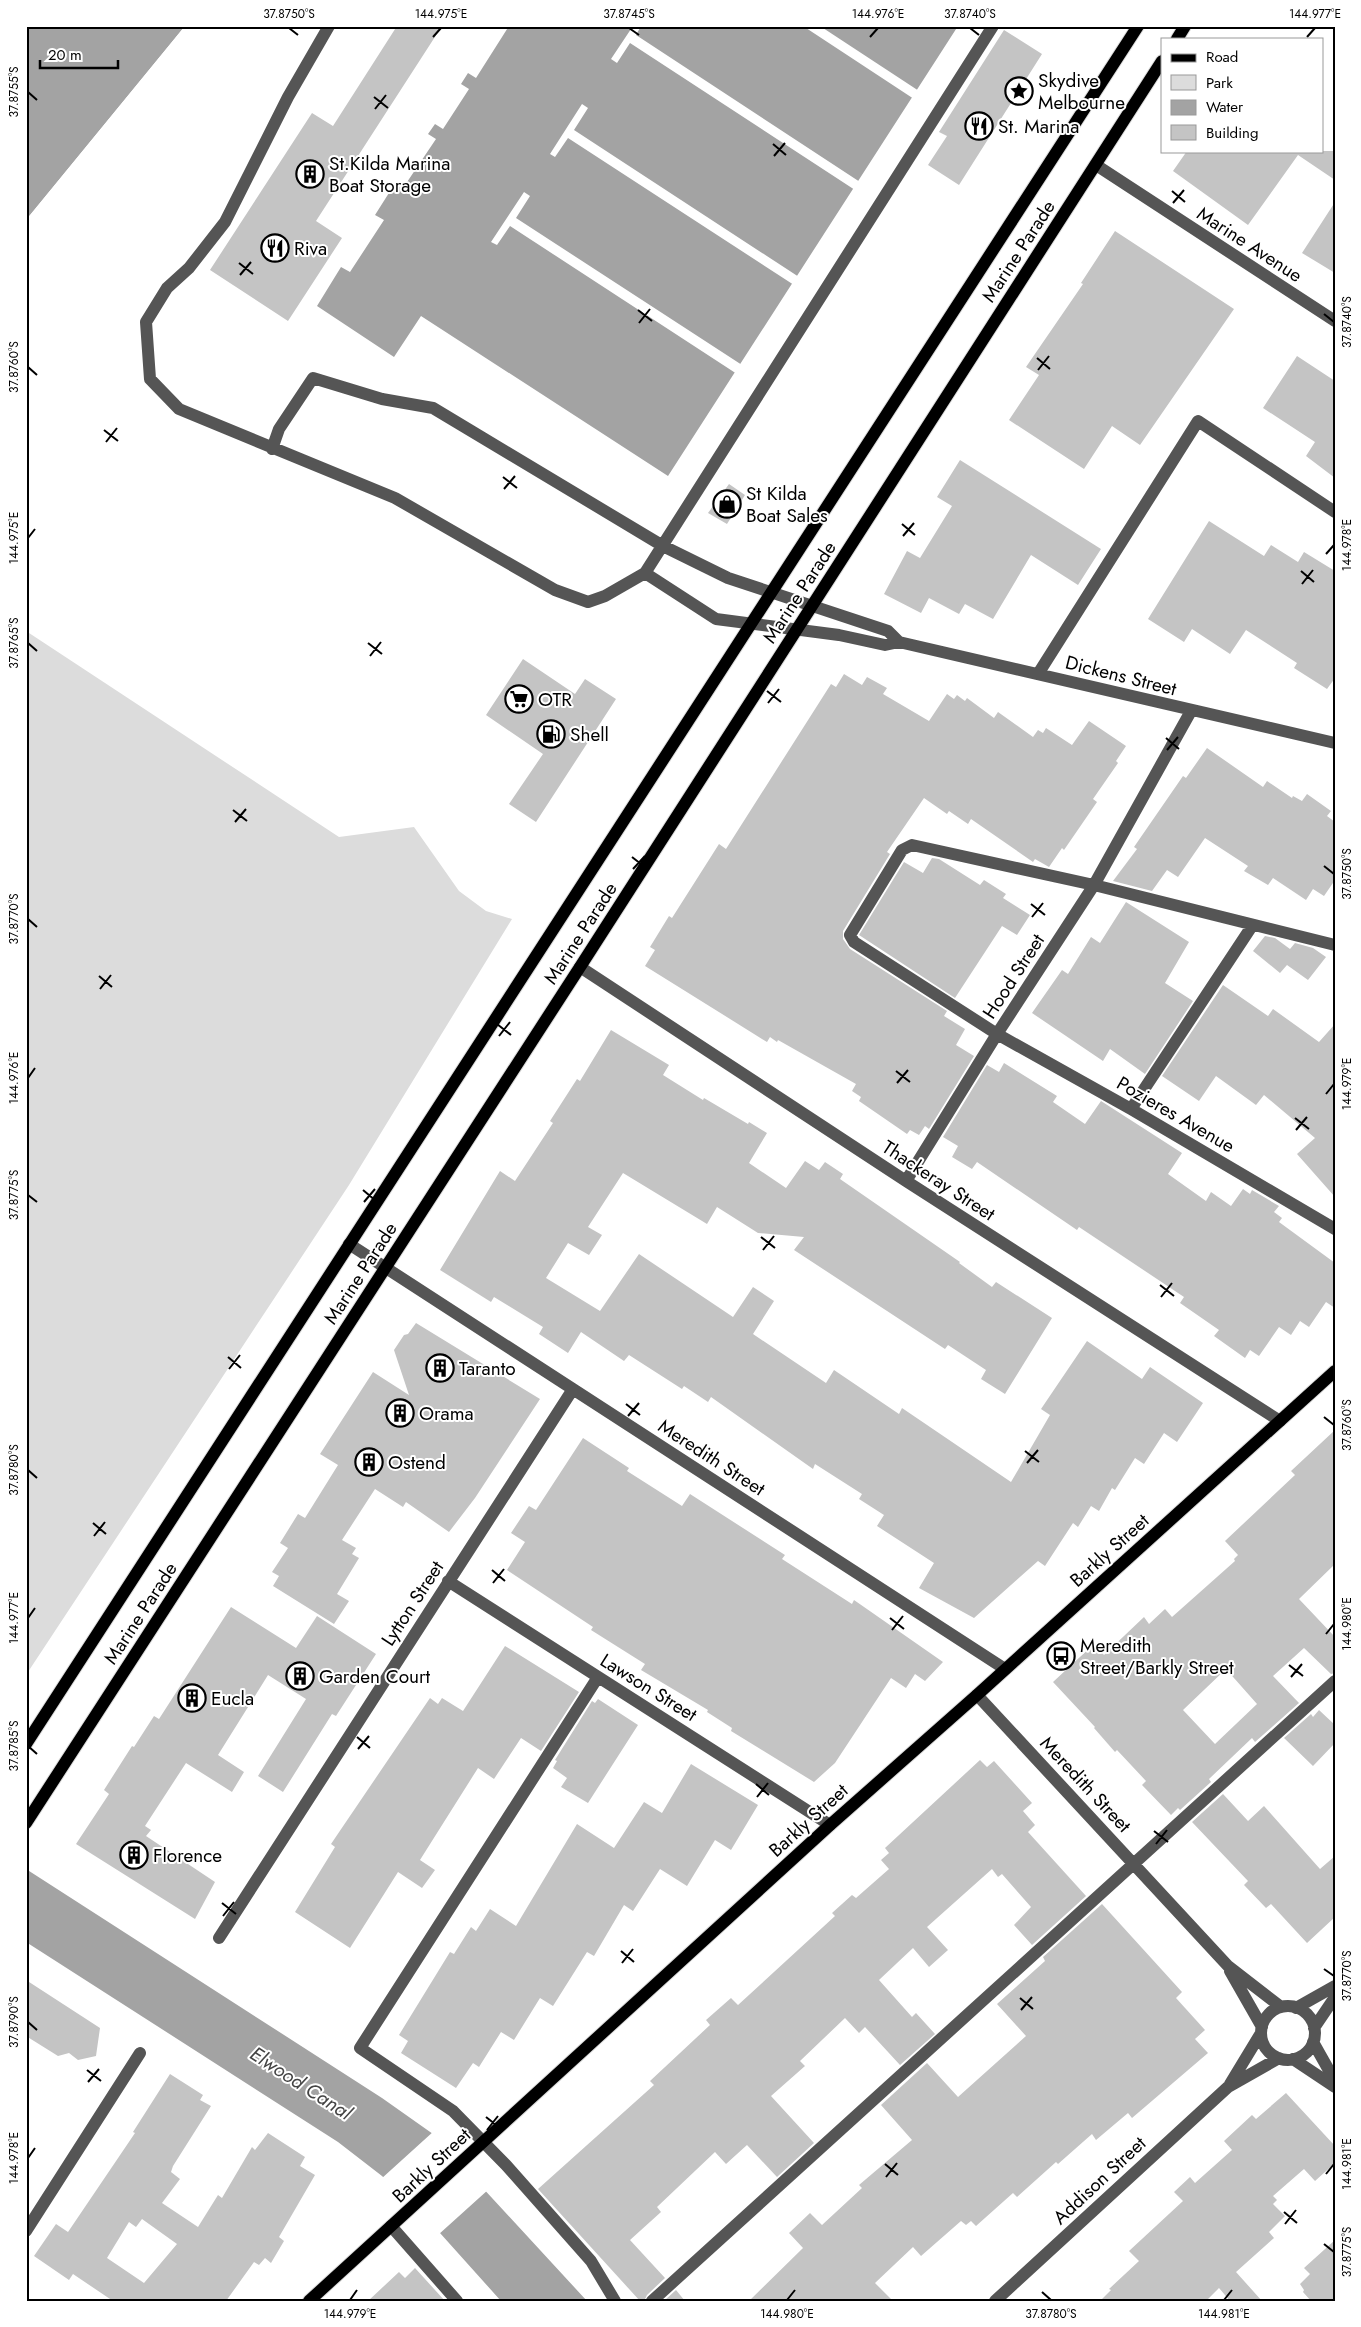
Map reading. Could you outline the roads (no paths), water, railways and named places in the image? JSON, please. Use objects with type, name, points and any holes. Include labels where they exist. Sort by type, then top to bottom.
[{"type":"main road","name":"Marine Parade","points":[[26,1744],[1138,26]]},
{"type":"main road","points":[[1177,38],[1184,26]]},
{"type":"main road","name":"Marine Parade","points":[[26,1823],[798,630],[1161,63]]},
{"type":"main road","name":"Barkly Street","points":[[309,2301],[830,1824],[977,1695],[1335,1371]]},
{"type":"street","points":[[329,26],[288,97],[225,222],[190,268],[167,288],[146,322],[150,379],[179,409],[272,449],[395,498],[555,590],[588,602],[605,596],[645,573],[993,26]]},
{"type":"street","name":"Marine Avenue","points":[[1096,165],[1335,321]]},
{"type":"street","name":"Dickens Street","points":[[272,449],[279,429],[313,378],[382,399],[434,408],[663,546],[733,579],[888,631],[899,642]]},
{"type":"street","points":[[1038,674],[1198,421],[1335,512]]},
{"type":"street","name":"Dickens Street","points":[[645,573],[716,619],[839,635],[885,645],[899,642],[1190,711],[1335,743]]},
{"type":"street","name":"Hood Street","points":[[906,1181],[997,1034],[1094,885],[1190,711]]},
{"type":"street","name":"Pozieres Avenue","points":[[1094,885],[912,845],[902,850],[850,934],[854,942],[997,1034],[1131,1109],[1335,1229]]},
{"type":"street","points":[[1094,885],[1252,926],[1335,945]]},
{"type":"street","points":[[1131,1109],[1252,926]]},
{"type":"street","name":"Thackeray Street","points":[[580,967],[906,1181],[1280,1421]]},
{"type":"street","name":"Meredith Street","points":[[349,1244],[1005,1669]]},
{"type":"street","name":"Lytton Street","points":[[219,1938],[572,1389]]},
{"type":"street","name":"Lawson Street","points":[[448,1581],[830,1824]]},
{"type":"street","points":[[598,1677],[360,2048],[453,2111],[484,2141],[591,2261],[616,2301]]},
{"type":"street","points":[[652,2301],[1335,1682]]},
{"type":"street","name":"Meredith Street","points":[[977,1695],[1228,1966],[1281,2007]]},
{"type":"street","name":"Meredith Street","points":[[1228,1966],[1262,2030]]},
{"type":"street","points":[[1296,2008],[1335,1986]]},
{"type":"street","points":[[1314,2028],[1335,1997]]},
{"type":"street","points":[[1292,2059],[1305,2053],[1313,2042],[1314,2028],[1308,2015],[1296,2008],[1281,2007],[1268,2014],[1262,2030],[1266,2048],[1279,2058],[1292,2059],[1335,2087]]},
{"type":"street","name":"Addison Street","points":[[1228,2086],[1262,2030]]},
{"type":"street","points":[[1313,2042],[1335,2081]]},
{"type":"street","points":[[26,2231],[140,2052]]},
{"type":"street","name":"Addison Street","points":[[995,2301],[1228,2086],[1279,2058]]},
{"type":"street","points":[[391,2226],[457,2301]]},
{"type":"water","points":[[26,26],[185,26],[26,220]]},
{"type":"water","points":[[509,26],[958,26],[668,476],[421,316],[394,357],[317,306],[341,267],[350,272],[384,220],[375,215],[394,185],[403,188],[436,139],[428,134],[435,124],[443,129],[469,89],[461,84],[468,73],[476,78]]},
{"type":"water","name":"Elwood Canal","points":[[26,1869],[382,2098],[433,2134],[587,2301],[501,2301],[440,2233],[382,2176],[338,2142],[26,1942]]},
{"type":"place","name":"Skydive Melbourne","points":[[1019,91]]},
{"type":"place","name":"St. Marina","points":[[979,126]]},
{"type":"place","name":"St.Kilda Marina Boat Storage","points":[[310,174]]},
{"type":"place","name":"Riva","points":[[275,248]]},
{"type":"place","name":"St Kilda Boat Sales","points":[[727,504]]},
{"type":"place","name":"OTR","points":[[519,699]]},
{"type":"place","name":"Shell","points":[[551,734]]},
{"type":"place","name":"Taranto","points":[[440,1368]]},
{"type":"place","name":"Orama","points":[[400,1413]]},
{"type":"place","name":"Ostend","points":[[369,1462]]},
{"type":"place","name":"Meredith Street/Barkly Street","points":[[1061,1656]]},
{"type":"place","name":"Garden Court","points":[[300,1676]]},
{"type":"place","name":"Eucla","points":[[192,1698]]},
{"type":"place","name":"Florence","points":[[134,1855]]}]
